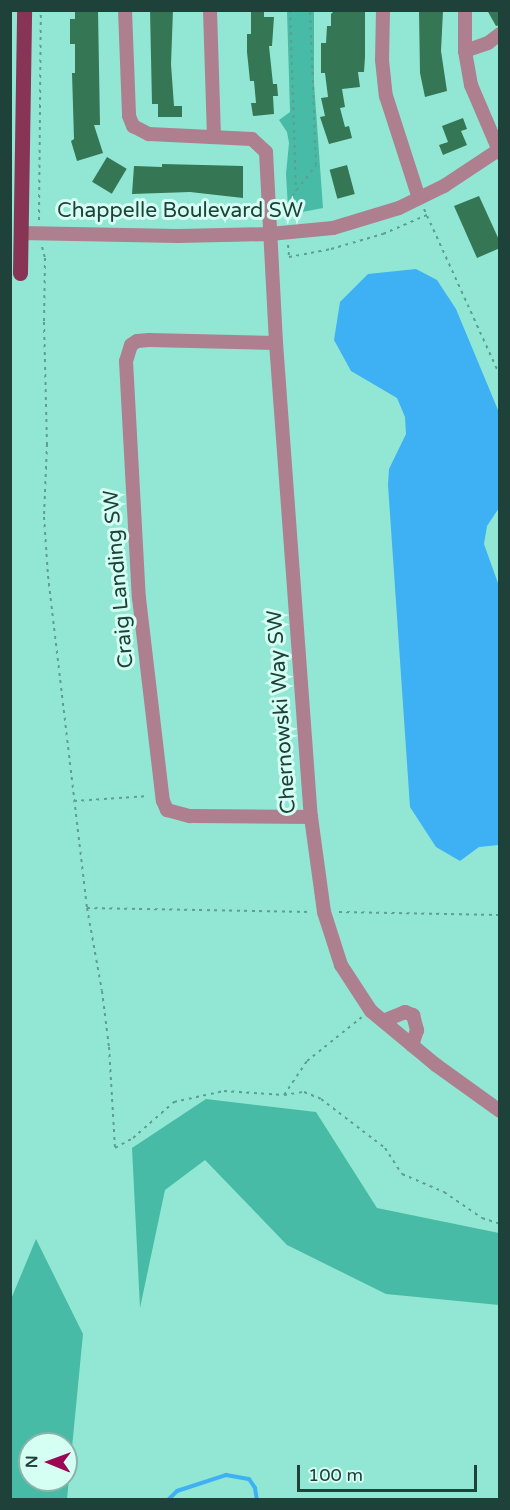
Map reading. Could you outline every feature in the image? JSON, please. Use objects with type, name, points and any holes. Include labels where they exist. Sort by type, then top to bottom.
[{"type":"main road","points":[[20,273],[24,10]]},
{"type":"street","name":"Chernowski Way SW","points":[[125,10],[129,116],[134,126],[149,134],[252,139],[266,152],[276,343],[311,817],[324,912],[341,964],[371,1011],[500,1111]]},
{"type":"street","points":[[210,10],[214,136]]},
{"type":"street","points":[[383,10],[382,60],[386,96],[419,198]]},
{"type":"street","points":[[465,10],[465,51],[471,85],[499,151]]},
{"type":"street","points":[[465,51],[488,43],[500,34]]},
{"type":"street","name":"Chappelle Boulevard SW","points":[[21,233],[270,234],[333,228],[361,221],[419,198],[469,171],[499,151]]},
{"type":"street","name":"Craig Landing SW","points":[[162,795],[139,598],[128,352],[137,341],[148,340],[276,343]]},
{"type":"street","points":[[162,795],[167,810],[175,814],[311,817]]},
{"type":"street","points":[[383,1021],[399,1014],[412,1015],[417,1030],[412,1045]]},
{"type":"path","points":[[38,212],[41,10]]},
{"type":"path","points":[[290,10],[296,191]]},
{"type":"path","points":[[310,10],[316,165],[292,196],[294,208],[286,217],[289,257],[355,243],[428,215]]},
{"type":"path","points":[[419,198],[500,376]]},
{"type":"path","points":[[43,254],[45,258],[44,322],[47,417],[44,526],[87,908],[109,1047],[115,1148],[133,1138],[174,1102],[224,1091],[284,1095],[304,1092],[321,1100],[385,1148],[402,1173],[444,1192],[482,1218],[500,1224]]},
{"type":"path","points":[[74,801],[162,795]]},
{"type":"path","points":[[87,908],[500,915]]},
{"type":"path","points":[[284,1095],[307,1061],[371,1011]]},
{"type":"green space","points":[[287,11],[314,11],[314,83],[323,208],[292,214],[288,208],[286,174],[289,143],[287,132],[279,120],[290,112]]},
{"type":"green space","points":[[206,1099],[316,1112],[377,1208],[499,1233],[499,1305],[386,1294],[287,1245],[205,1160],[165,1190],[140,1308],[132,1148]]},
{"type":"green space","points":[[36,1239],[83,1334],[73,1432],[18,1432],[18,1492],[68,1492],[67,1499],[11,1499],[11,1299]]},
{"type":"water","points":[[416,269],[437,280],[456,309],[498,410],[499,508],[487,526],[484,544],[499,586],[499,845],[479,847],[460,861],[436,847],[410,807],[388,485],[389,469],[406,434],[405,417],[397,398],[351,371],[334,340],[340,302],[368,274]]},
{"type":"building","points":[[75,10],[98,10],[100,125],[94,125],[103,153],[77,161],[71,141],[74,139],[72,73],[75,73],[75,44],[70,44],[70,19],[75,19]]},
{"type":"building","points":[[150,10],[173,10],[171,64],[174,106],[182,106],[182,117],[158,117],[158,104],[152,104]]},
{"type":"building","points":[[251,10],[264,10],[264,17],[274,17],[272,46],[269,46],[273,84],[277,84],[278,96],[273,96],[274,114],[253,116],[251,103],[256,103],[254,81],[250,81],[247,52],[247,34],[251,34]]},
{"type":"building","points":[[487,10],[500,10],[500,25],[496,26]]},
{"type":"building","points":[[365,11],[364,72],[358,72],[360,87],[342,89],[345,107],[340,108],[345,127],[349,126],[352,138],[329,144],[320,117],[325,116],[321,98],[328,97],[325,73],[321,73],[321,43],[326,43],[327,26],[331,26],[333,12]]},
{"type":"building","points":[[419,11],[443,11],[441,51],[447,91],[425,97],[420,73]]},
{"type":"building","points":[[463,118],[467,129],[461,131],[467,145],[443,155],[439,145],[448,142],[442,126]]},
{"type":"building","points":[[107,157],[127,169],[112,194],[92,182]]},
{"type":"building","points":[[162,164],[243,166],[243,198],[190,192],[132,194],[134,166],[162,167]]},
{"type":"building","points":[[347,165],[355,194],[337,199],[330,170]]},
{"type":"building","points":[[479,196],[500,242],[500,248],[477,258],[454,206]]},
{"type":"waterway","points":[[168,1500],[177,1491],[226,1475],[249,1479],[255,1488],[257,1500]]}]
